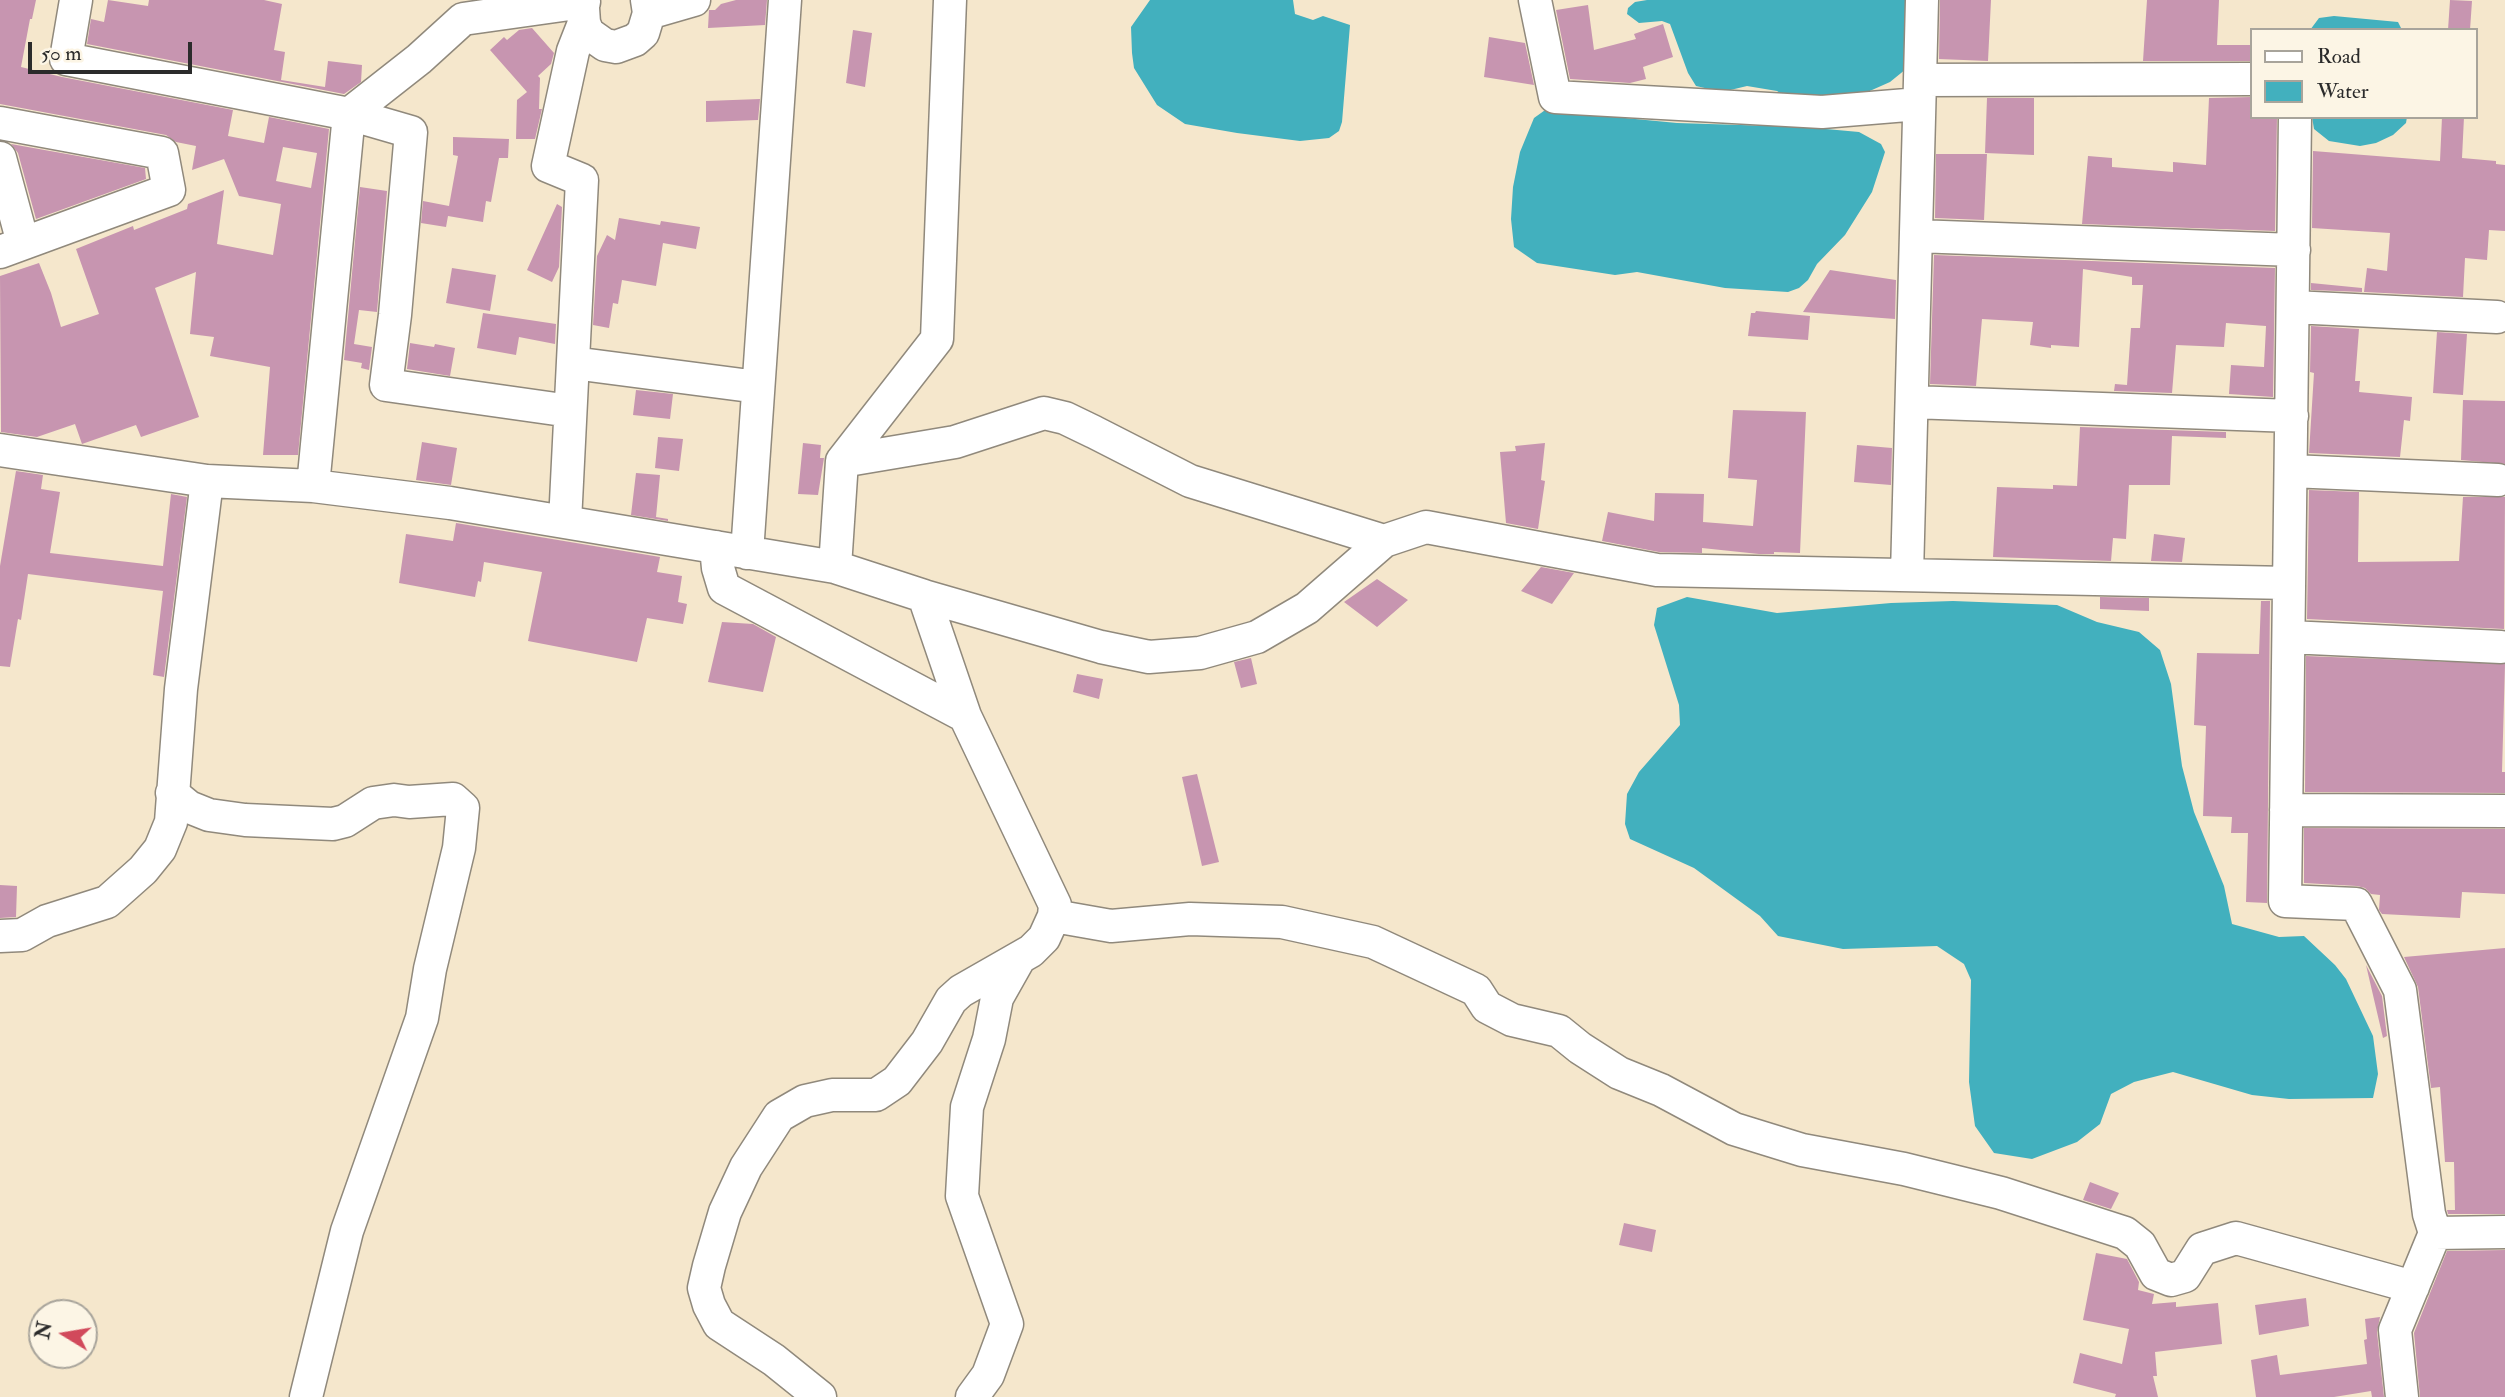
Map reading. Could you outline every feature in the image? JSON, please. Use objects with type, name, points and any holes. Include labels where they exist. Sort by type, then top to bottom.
[{"type":"street","points":[[76,0],[66,59],[349,114],[411,132],[386,385],[570,411]]},
{"type":"street","points":[[584,8],[596,40],[615,47],[635,40],[648,23],[648,6],[694,0]]},
{"type":"street","points":[[747,553],[785,0]]},
{"type":"street","points":[[835,567],[842,461],[937,339],[950,0]]},
{"type":"street","points":[[1535,0],[1555,97],[1822,112],[1920,92],[2250,79]]},
{"type":"street","points":[[1907,575],[1922,0]]},
{"type":"street","points":[[313,486],[349,114],[419,59],[463,19],[483,8],[584,8]]},
{"type":"street","points":[[565,522],[582,180],[548,166],[584,8]]},
{"type":"street","points":[[2295,119],[2285,901],[2356,904],[2400,990],[2429,1214],[2435,1233],[2395,1330],[2402,1397]]},
{"type":"street","points":[[0,122],[162,153],[169,190],[12,247],[0,158]]},
{"type":"street","points":[[1916,236],[2294,250]]},
{"type":"street","points":[[2293,307],[2497,317]]},
{"type":"street","points":[[573,363],[758,387]]},
{"type":"street","points":[[1912,402],[2292,416]]},
{"type":"street","points":[[842,461],[956,442],[1044,413],[1065,418],[1190,481],[1384,541]]},
{"type":"street","points":[[0,450],[207,481],[313,486],[450,503],[835,567],[924,596],[1149,657],[1200,653],[1257,638],[1307,608],[1384,541],[1426,527],[1657,570],[2289,583]]},
{"type":"street","points":[[2291,471],[2498,480]]},
{"type":"street","points":[[0,936],[22,935],[47,921],[107,902],[144,870],[160,849],[171,822],[181,689],[207,481]]},
{"type":"street","points":[[716,547],[724,588],[965,716]]},
{"type":"street","points":[[820,1397],[774,1360],[719,1324],[709,1305],[704,1288],[725,1212],[746,1167],[779,1116],[805,1101],[832,1095],[876,1096],[897,1081],[927,1042],[951,1000],[961,991],[1021,956],[1044,938],[1054,916],[1055,905],[965,716],[924,596]]},
{"type":"street","points":[[2289,637],[2501,647]]},
{"type":"street","points":[[172,793],[189,807],[209,815],[246,820],[333,824],[345,821],[373,803],[394,800],[409,802],[453,799],[463,808],[459,848],[430,969],[422,1018],[347,1231],[306,1397]]},
{"type":"street","points":[[2286,810],[2505,811]]},
{"type":"street","points":[[1054,916],[1111,926],[1190,919],[1282,922],[1373,942],[1476,990],[1487,1007],[1512,1020],[1559,1031],[1619,1073],[1661,1090],[1734,1129],[1802,1150],[1904,1169],[2001,1194],[2124,1233],[2140,1245],[2156,1274],[2171,1280],[2185,1276],[2202,1249],[2236,1238],[2413,1287]]},
{"type":"street","points":[[972,1397],[988,1375],[1007,1324],[962,1196],[967,1107],[989,1039],[997,998],[1021,956]]},
{"type":"street","points":[[2435,1233],[2505,1232]]},
{"type":"water","points":[[1150,0],[1293,0],[1295,14],[1313,20],[1323,16],[1350,25],[1339,131],[1329,138],[1300,141],[1237,133],[1185,124],[1157,105],[1134,68],[1132,53],[1131,27]]},
{"type":"water","points":[[1916,0],[1906,69],[1890,82],[1863,94],[1797,104],[1777,91],[1747,86],[1722,92],[1696,86],[1688,73],[1670,24],[1662,21],[1639,23],[1627,14],[1628,8],[1635,2]]},
{"type":"water","points":[[2334,16],[2398,22],[2401,28],[2312,28],[2319,18]]},
{"type":"water","points":[[1548,108],[1677,123],[1804,127],[1859,132],[1881,144],[1885,152],[1872,192],[1845,235],[1817,264],[1808,280],[1799,288],[1788,292],[1725,288],[1637,272],[1615,275],[1537,263],[1514,247],[1511,219],[1513,187],[1520,152],[1534,118]]},
{"type":"water","points":[[2312,119],[2407,119],[2393,135],[2376,143],[2360,146],[2329,141],[2314,129]]},
{"type":"water","points":[[1687,597],[1777,613],[1891,603],[1953,601],[2057,605],[2097,622],[2139,632],[2160,650],[2171,684],[2182,766],[2194,812],[2224,886],[2232,924],[2279,937],[2304,936],[2335,965],[2346,979],[2373,1036],[2378,1074],[2373,1098],[2289,1099],[2252,1095],[2173,1072],[2134,1082],[2111,1094],[2100,1124],[2077,1142],[2032,1159],[1994,1153],[1975,1126],[1969,1082],[1971,980],[1964,964],[1937,946],[1843,949],[1778,936],[1760,916],[1694,868],[1630,839],[1625,824],[1627,794],[1639,772],[1680,725],[1679,705],[1654,625],[1657,608]]},
{"type":"building","points":[[0,0],[36,0],[21,67],[233,110],[228,136],[264,143],[269,117],[329,129],[298,455],[263,455],[270,367],[210,356],[214,337],[190,334],[196,272],[155,288],[199,417],[141,437],[136,425],[82,444],[75,424],[37,437],[1,432],[0,276],[39,263],[61,327],[99,314],[76,249],[133,226],[134,230],[187,209],[188,204],[224,190],[217,244],[273,255],[281,204],[239,196],[224,159],[192,170],[196,146],[176,142],[166,135],[0,104]],"holes":[[[283,147],[317,153],[311,188],[276,181]]]},
{"type":"building","points":[[108,0],[148,6],[149,0],[264,0],[282,4],[274,50],[285,52],[281,80],[325,87],[328,61],[362,65],[361,82],[344,94],[87,44],[91,19],[104,22]]},
{"type":"building","points":[[736,0],[767,0],[765,25],[708,28],[709,10]]},
{"type":"building","points":[[1940,0],[1991,0],[1988,61],[1939,59]]},
{"type":"building","points":[[2147,0],[2219,0],[2217,45],[2250,45],[2250,61],[2143,61]]},
{"type":"building","points":[[2450,0],[2472,1],[2470,28],[2448,28]]},
{"type":"building","points":[[1588,5],[1594,50],[1636,39],[1634,34],[1663,24],[1673,57],[1643,67],[1646,79],[1630,83],[1570,79],[1556,10]]},
{"type":"building","points":[[532,28],[554,53],[551,64],[538,76],[539,109],[542,109],[535,139],[516,139],[517,100],[527,92],[490,50],[504,37],[507,40],[519,30]]},
{"type":"building","points":[[853,30],[872,33],[865,87],[846,83]]},
{"type":"building","points":[[1489,37],[1525,43],[1534,85],[1484,77]]},
{"type":"building","points":[[2250,97],[2250,119],[2277,119],[2275,231],[2082,224],[2088,156],[2112,158],[2112,167],[2173,172],[2173,162],[2206,165],[2209,98]]},
{"type":"building","points":[[1987,98],[2034,98],[2034,155],[1985,153]]},
{"type":"building","points":[[760,99],[758,120],[706,122],[706,101]]},
{"type":"building","points":[[2442,119],[2464,119],[2462,158],[2496,161],[2496,164],[2505,165],[2505,231],[2489,230],[2487,260],[2465,258],[2463,297],[2364,292],[2367,268],[2387,271],[2390,233],[2312,228],[2313,151],[2440,161]]},
{"type":"building","points":[[453,137],[509,139],[508,158],[499,158],[491,202],[486,201],[483,222],[448,216],[446,227],[421,223],[423,201],[449,206],[458,156],[453,155]]},
{"type":"building","points":[[11,144],[145,168],[146,179],[36,219],[18,153]]},
{"type":"building","points":[[1936,154],[1987,154],[1984,220],[1935,218]]},
{"type":"building","points":[[360,187],[387,191],[377,312],[359,310],[354,344],[372,347],[369,370],[361,368],[362,363],[344,360]]},
{"type":"building","points":[[557,204],[562,207],[559,267],[552,282],[527,270]]},
{"type":"building","points":[[619,218],[660,225],[661,221],[700,227],[696,249],[663,243],[656,286],[622,280],[618,304],[613,303],[609,328],[593,325],[597,256],[607,235],[615,240]]},
{"type":"building","points":[[1934,255],[2275,268],[2273,397],[2229,394],[2231,365],[2264,367],[2266,326],[2226,323],[2224,347],[2176,345],[2172,393],[2114,391],[2115,384],[2127,385],[2131,328],[2140,328],[2143,285],[2132,285],[2132,277],[2083,269],[2079,347],[2051,345],[2051,348],[2030,345],[2033,322],[1982,319],[1976,386],[1930,384]]},
{"type":"building","points":[[452,268],[496,275],[490,311],[446,303]]},
{"type":"building","points":[[1830,270],[1896,280],[1895,319],[1803,312]]},
{"type":"building","points":[[2311,283],[2362,288],[2362,292],[2311,290]]},
{"type":"building","points":[[1756,311],[1810,316],[1808,340],[1748,336],[1751,313]]},
{"type":"building","points":[[483,313],[556,324],[555,344],[519,337],[516,355],[477,348]]},
{"type":"building","points":[[2311,326],[2359,329],[2355,381],[2360,381],[2359,392],[2412,397],[2410,421],[2404,420],[2400,457],[2309,453],[2314,373],[2310,372]]},
{"type":"building","points":[[2437,332],[2467,334],[2463,395],[2433,393]]},
{"type":"building","points":[[410,343],[455,348],[450,376],[407,369]]},
{"type":"building","points":[[636,390],[673,394],[670,419],[633,415]]},
{"type":"building","points":[[2463,400],[2505,401],[2505,464],[2461,460]]},
{"type":"building","points":[[1733,410],[1806,412],[1800,553],[1759,554],[1702,548],[1702,553],[1659,552],[1602,541],[1608,512],[1654,521],[1655,493],[1704,494],[1703,522],[1753,526],[1757,480],[1728,478]]},
{"type":"building","points":[[2080,427],[2226,432],[2226,438],[2172,436],[2170,485],[2129,485],[2126,539],[2113,538],[2111,561],[1993,557],[1997,487],[2053,489],[2053,485],[2077,486]]},
{"type":"building","points":[[658,437],[683,439],[679,471],[655,468]]},
{"type":"building","points":[[422,442],[457,448],[451,485],[416,480]]},
{"type":"building","points":[[803,443],[821,445],[820,458],[824,458],[818,495],[798,494]]},
{"type":"building","points":[[1545,443],[1541,480],[1545,481],[1538,529],[1506,523],[1500,452],[1516,451],[1515,446]]},
{"type":"building","points":[[1857,445],[1892,448],[1891,485],[1854,482]]},
{"type":"building","points":[[16,471],[43,475],[41,489],[60,492],[50,553],[163,566],[171,494],[187,497],[164,677],[153,675],[163,591],[28,574],[10,667],[0,666],[0,566]]},
{"type":"building","points":[[636,473],[660,475],[656,517],[668,521],[631,515]]},
{"type":"building","points":[[2309,490],[2359,492],[2358,562],[2459,561],[2463,497],[2505,497],[2504,629],[2307,619]]},
{"type":"building","points":[[456,523],[660,557],[657,572],[682,576],[678,602],[687,604],[683,624],[647,618],[637,662],[528,641],[542,572],[484,562],[475,597],[399,583],[406,534],[453,541]]},
{"type":"building","points":[[2154,534],[2185,538],[2182,562],[2151,561]]},
{"type":"building","points":[[1541,567],[1574,573],[1552,604],[1521,591]]},
{"type":"building","points":[[1377,579],[1408,600],[1377,627],[1344,602]]},
{"type":"building","points":[[2100,597],[2149,598],[2149,611],[2100,609]]},
{"type":"building","points":[[2261,601],[2270,601],[2267,903],[2246,902],[2248,833],[2231,833],[2232,817],[2203,816],[2206,726],[2194,725],[2197,653],[2259,654]]},
{"type":"building","points":[[722,622],[753,624],[776,637],[763,692],[708,682]]},
{"type":"building","points":[[2306,656],[2505,664],[2502,772],[2505,772],[2505,793],[2305,792]]},
{"type":"building","points":[[1251,658],[1257,684],[1241,688],[1234,662]]},
{"type":"building","points":[[1077,674],[1103,679],[1099,699],[1073,692]]},
{"type":"building","points":[[1197,774],[1219,862],[1202,866],[1182,777]]},
{"type":"building","points":[[2304,828],[2505,829],[2505,894],[2462,892],[2460,918],[2382,914],[2379,910],[2380,895],[2371,894],[2365,888],[2304,883]]},
{"type":"building","points":[[0,885],[17,886],[16,917],[0,918]]},
{"type":"building","points":[[2505,948],[2505,1214],[2448,1214],[2447,1210],[2455,1210],[2454,1162],[2445,1162],[2440,1087],[2431,1088],[2418,987],[2404,957]]},
{"type":"building","points":[[2366,965],[2382,996],[2387,1036],[2383,1038]]},
{"type":"building","points":[[2090,1182],[2119,1193],[2111,1209],[2083,1200]]},
{"type":"building","points":[[1624,1223],[1656,1230],[1652,1252],[1619,1245]]},
{"type":"building","points":[[2505,1250],[2505,1397],[2420,1397],[2414,1333],[2447,1251]]},
{"type":"building","points":[[2096,1253],[2127,1259],[2139,1282],[2138,1290],[2154,1294],[2152,1304],[2176,1302],[2176,1307],[2218,1303],[2222,1344],[2155,1352],[2157,1376],[2153,1376],[2158,1397],[2115,1397],[2116,1394],[2073,1383],[2080,1353],[2122,1364],[2129,1329],[2083,1320]]},
{"type":"building","points":[[2306,1298],[2309,1326],[2259,1335],[2255,1305]]},
{"type":"building","points":[[2380,1317],[2377,1332],[2384,1397],[2372,1397],[2371,1391],[2334,1397],[2256,1397],[2251,1360],[2277,1355],[2280,1375],[2367,1364],[2365,1319]]}]
